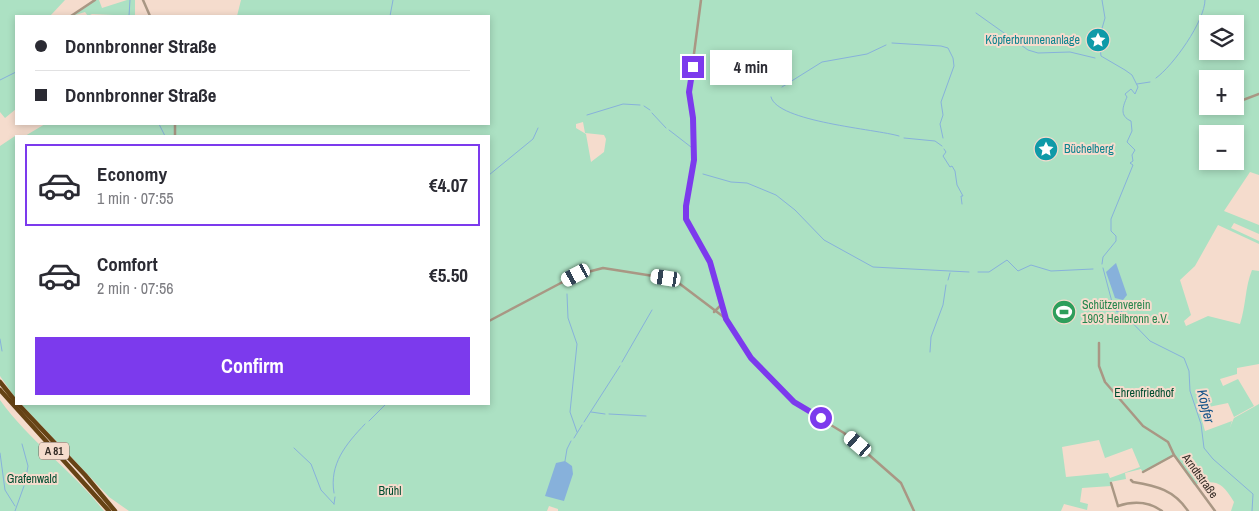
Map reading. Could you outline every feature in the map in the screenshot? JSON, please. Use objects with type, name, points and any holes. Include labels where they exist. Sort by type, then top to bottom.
[{"type":"highway","name":"A 81","points":[[0,382],[15,401]]},
{"type":"highway","name":"A 81","points":[[0,390],[109,511]]},
{"type":"highway","name":"A 81","points":[[19,405],[115,511]]},
{"type":"highway","points":[[101,494],[112,500]]},
{"type":"street","points":[[73,15],[95,0]]},
{"type":"street","points":[[143,0],[150,15]]},
{"type":"street","points":[[701,0],[689,92],[693,118],[694,160],[686,206],[686,219],[710,262],[726,319],[751,358],[794,402],[844,433],[901,483],[914,511]]},
{"type":"street","points":[[1244,100],[1259,94]]},
{"type":"street","points":[[490,320],[576,275],[603,268],[666,278],[680,284],[714,312],[726,319]]},
{"type":"street","points":[[714,312],[721,305]]},
{"type":"street","points":[[1099,343],[1100,366],[1105,382],[1143,426],[1168,442],[1174,455]]},
{"type":"street","name":"Arndtstraße","points":[[1143,472],[1174,455],[1216,511]]},
{"type":"street","points":[[1131,480],[1156,486],[1170,492],[1188,511]]},
{"type":"street","points":[[1111,482],[1118,506]]},
{"type":"street","points":[[1114,511],[1118,506],[1138,502],[1152,505],[1162,511]]},
{"type":"green space","points":[[0,0],[65,0],[51,15],[15,15],[15,110],[5,118],[0,112]]},
{"type":"green space","points":[[96,0],[99,0],[102,8],[127,0],[135,0],[135,15],[87,15],[85,12],[74,15]]},
{"type":"green space","points":[[241,0],[1259,0],[1259,175],[1250,172],[1224,211],[1259,225],[1259,234],[1234,223],[1231,228],[1259,241],[1259,244],[1218,225],[1195,266],[1180,280],[1191,315],[1184,321],[1186,326],[1208,316],[1240,324],[1252,270],[1259,271],[1259,364],[1237,368],[1237,374],[1220,379],[1223,386],[1238,379],[1254,406],[1234,417],[1228,403],[1199,409],[1205,431],[1232,421],[1230,427],[1234,418],[1259,404],[1259,511],[1231,511],[1234,502],[1222,486],[1213,482],[1194,485],[1174,456],[1143,473],[1141,469],[1125,473],[1126,479],[1110,482],[1111,486],[1082,488],[1080,502],[1088,504],[1087,510],[1064,504],[1061,511],[558,511],[558,509],[549,506],[547,511],[129,511],[109,497],[22,405],[490,405],[490,135],[27,135],[43,125],[490,125],[490,15],[237,15]],"holes":[[[583,122],[585,133],[604,135],[606,139],[604,152],[591,162],[586,134],[576,128],[576,124]],[[1099,440],[1105,458],[1132,448],[1140,467],[1110,478],[1108,473],[1066,477],[1062,447]]]},
{"type":"green space","points":[[15,136],[15,398],[0,376],[0,146]]},
{"type":"green space","name":"Grafenwald","points":[[0,400],[24,429],[92,496],[104,511],[0,511]]},
{"type":"water","points":[[1116,263],[1127,295],[1123,300],[1115,298],[1106,272]]},
{"type":"water","points":[[565,461],[572,466],[573,474],[564,501],[545,496],[556,463]]},
{"type":"waterway","points":[[129,15],[130,0]]},
{"type":"waterway","points":[[390,15],[393,0]]},
{"type":"waterway","points":[[1102,0],[1105,18],[1099,39],[1101,56],[1132,75],[1138,87],[1135,94],[1131,89],[1125,94],[1127,97],[1123,114],[1131,121],[1132,131],[1127,142],[1135,150],[1132,155],[1133,161],[1130,163],[1133,165],[1111,219],[1111,231],[1116,236],[1116,241],[1103,257],[1102,264]]},
{"type":"waterway","points":[[1156,78],[1171,64],[1194,31],[1204,9],[1205,0]]},
{"type":"waterway","name":"Köpfer","points":[[976,13],[1028,50],[1038,53],[1070,52],[1095,58]]},
{"type":"waterway","points":[[892,43],[948,48],[953,58],[954,66],[941,102],[943,115],[940,124],[943,138]]},
{"type":"waterway","points":[[782,87],[822,62],[867,54],[886,45]]},
{"type":"waterway","points":[[0,80],[15,72]]},
{"type":"waterway","points":[[1137,84],[1150,82]]},
{"type":"waterway","points":[[771,97],[777,106],[790,113],[829,123],[899,136]]},
{"type":"waterway","points":[[587,115],[623,104],[640,105]]},
{"type":"waterway","points":[[644,106],[650,110]]},
{"type":"waterway","points":[[652,113],[666,128]]},
{"type":"waterway","points":[[160,125],[164,135]]},
{"type":"waterway","points":[[490,174],[533,139],[538,128]]},
{"type":"waterway","points":[[669,130],[691,147]]},
{"type":"waterway","points":[[904,138],[935,141],[942,146]]},
{"type":"waterway","points":[[944,149],[946,152],[943,156],[955,171],[957,185],[963,196],[961,196],[962,204]]},
{"type":"waterway","points":[[703,174],[731,182],[747,183],[776,195],[795,210],[824,240],[873,267],[969,272]]},
{"type":"waterway","points":[[978,272],[989,272],[1007,260],[1018,271],[1031,265],[1051,271],[1093,269]]},
{"type":"waterway","name":"Köpfer","points":[[1103,268],[1112,302]]},
{"type":"waterway","points":[[948,280],[950,273]]},
{"type":"waterway","points":[[930,352],[931,337],[943,305],[946,285]]},
{"type":"waterway","points":[[567,294],[568,318],[577,344],[570,412],[577,432]]},
{"type":"waterway","name":"Köpfer","points":[[1114,306],[1117,312],[1120,310],[1150,341],[1184,358],[1189,371],[1190,391],[1201,424],[1204,448],[1213,459],[1253,494],[1252,511]]},
{"type":"waterway","points":[[622,362],[652,310]]},
{"type":"waterway","points":[[0,339],[2,351]]},
{"type":"waterway","points":[[584,422],[620,366]]},
{"type":"waterway","points":[[369,421],[385,405]]},
{"type":"waterway","points":[[591,412],[605,414]]},
{"type":"waterway","points":[[609,414],[646,416]]},
{"type":"waterway","points":[[334,493],[334,473],[340,455],[365,424]]},
{"type":"waterway","points":[[574,438],[582,425]]},
{"type":"waterway","points":[[565,461],[567,449],[571,441]]},
{"type":"waterway","points":[[22,444],[28,466],[25,483]]},
{"type":"waterway","points":[[294,448],[311,464],[321,490],[334,504]]},
{"type":"waterway","points":[[0,453],[5,490],[15,506]]},
{"type":"waterway","points":[[15,511],[24,486]]},
{"type":"waterway","points":[[334,504],[335,497]]},
{"type":"place","name":"Köpferbrunnenanlage","points":[[1098,40]]},
{"type":"place","name":"Büchelberg","points":[[1046,149]]},
{"type":"place","name":"Schützenverein 1903 Heilbronn e.V.","points":[[1064,312]]},
{"type":"route","points":[[693,67],[689,92],[693,118],[694,160],[692,182],[686,206],[686,219],[710,262],[726,319],[751,358],[794,402],[821,418]]},
{"type":"park label","name":"Ehrenfriedhof","points":[[1144,393]]},
{"type":"park label","name":"Brühl","points":[[390,491]]}]
